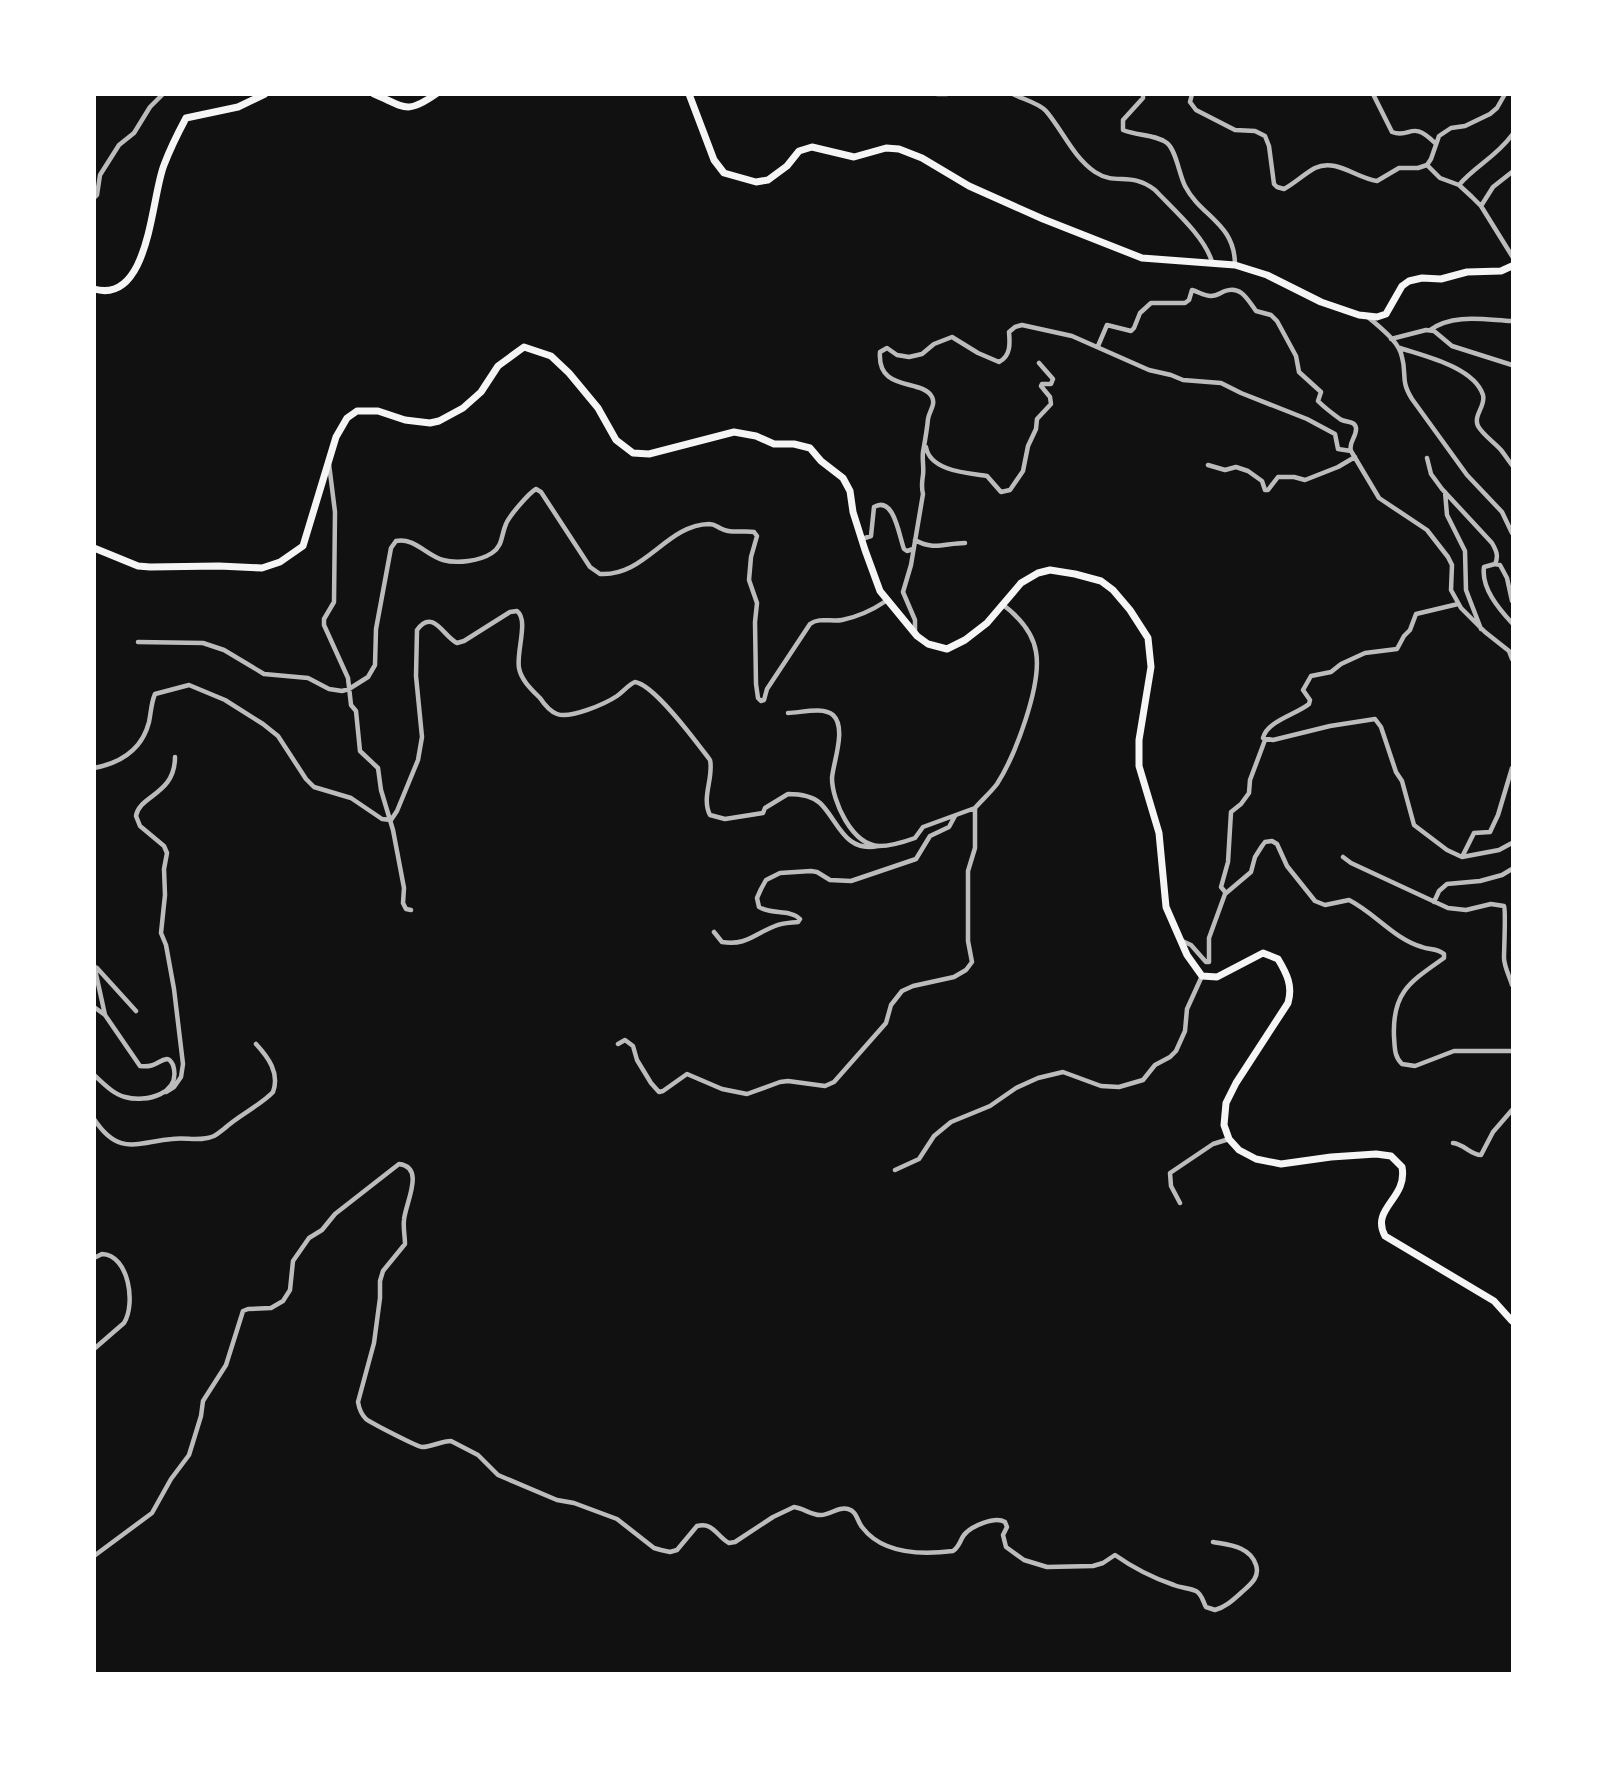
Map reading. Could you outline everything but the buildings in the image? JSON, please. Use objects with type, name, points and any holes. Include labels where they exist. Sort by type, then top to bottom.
[{"type":"main road","points":[[94,289],[104,292],[121,288],[138,263],[148,238],[163,166],[186,118],[238,107],[264,94]]},
{"type":"main road","points":[[374,94],[402,107],[411,108],[419,106],[436,94]]},
{"type":"main road","points":[[689,94],[714,160],[724,173],[756,182],[768,180],[787,166],[799,151],[812,147],[854,157],[886,148],[899,149],[922,158],[969,186],[1043,219],[1142,258],[1235,265],[1267,275],[1322,302],[1367,316],[1377,317],[1386,314],[1402,286],[1410,281],[1422,278],[1441,279],[1467,272],[1501,271],[1512,266]]},
{"type":"main road","points":[[94,548],[138,566],[150,567],[262,568],[280,562],[303,546],[336,437],[347,418],[357,411],[378,411],[405,420],[430,423],[439,421],[463,408],[481,392],[498,366],[524,346],[551,356],[569,373],[598,408],[616,440],[633,453],[649,454],[734,432],[756,436],[774,444],[795,444],[810,448],[821,461],[843,478],[850,491],[853,512],[875,581],[886,601],[915,634],[937,648],[947,649],[954,646],[987,624],[1021,583],[1038,573],[1050,570],[1087,576],[1101,581],[1113,590],[1130,610],[1148,638],[1151,667],[1139,740],[1139,766],[1158,833],[1166,907],[1180,940],[1196,970],[1202,976],[1217,977],[1263,953],[1278,959],[1290,982],[1291,993],[1288,1003],[1236,1083],[1226,1103],[1224,1125],[1229,1139],[1239,1150],[1256,1159],[1281,1164],[1365,1155],[1391,1156],[1402,1167],[1403,1173],[1399,1192],[1380,1220],[1385,1236],[1494,1301],[1512,1321]]},
{"type":"street","points":[[94,198],[97,195],[100,175],[119,146],[134,133],[150,107],[163,94]]},
{"type":"street","points":[[937,94],[947,94]]},
{"type":"street","points":[[1013,94],[1046,111],[1069,144],[1097,173],[1111,178],[1134,179],[1155,190],[1200,239],[1210,254],[1212,262]]},
{"type":"street","points":[[1143,94],[1143,98],[1123,120],[1124,130],[1161,140],[1171,146],[1178,171],[1188,191],[1226,232],[1235,255],[1235,265]]},
{"type":"street","points":[[1192,94],[1190,102],[1196,110],[1239,131],[1255,131],[1265,136],[1269,146],[1273,180],[1275,186],[1280,188],[1286,188],[1311,170],[1323,165],[1342,168],[1377,181],[1399,168],[1427,165]]},
{"type":"street","points":[[1373,94],[1392,132],[1398,134],[1409,130],[1420,131],[1435,143]]},
{"type":"street","points":[[1427,165],[1439,136],[1450,128],[1465,126],[1494,111],[1505,94]]},
{"type":"street","points":[[1459,185],[1495,155],[1512,135]]},
{"type":"street","points":[[1427,165],[1440,178],[1459,185],[1481,206],[1512,256]]},
{"type":"street","points":[[1481,206],[1493,187],[1512,172]]},
{"type":"street","points":[[1098,346],[1107,325],[1131,331],[1140,313],[1151,303],[1185,303],[1189,300],[1192,290],[1210,296],[1226,291],[1240,292],[1247,297],[1256,311],[1272,316],[1282,327],[1296,356],[1299,372],[1322,392],[1318,401],[1341,420],[1354,424],[1356,430],[1350,444],[1351,451],[1375,494],[1427,530],[1448,556],[1452,565],[1451,590],[1458,604],[1481,628],[1511,650],[1512,659]]},
{"type":"street","points":[[1367,316],[1400,348],[1442,361],[1472,379],[1484,399],[1477,418],[1479,427],[1512,465]]},
{"type":"street","points":[[1390,339],[1430,330],[1441,323],[1457,320],[1512,321]]},
{"type":"street","points":[[915,634],[915,620],[903,592],[914,549],[923,494],[921,486],[924,474],[923,455],[928,416],[933,406],[932,397],[925,391],[889,376],[881,365],[880,352],[882,349],[891,349],[897,356],[909,357],[922,354],[934,344],[952,337],[999,362],[1006,357],[1010,346],[1009,332],[1016,327],[1022,326],[1072,336],[1149,370],[1188,382],[1221,383],[1278,406],[1335,434],[1338,449],[1351,451]]},
{"type":"street","points":[[1430,330],[1436,332],[1452,346],[1512,365]]},
{"type":"street","points":[[1400,348],[1405,388],[1467,475],[1502,512],[1512,533]]},
{"type":"street","points":[[925,444],[934,462],[967,474],[987,476],[1001,492],[1010,490],[1023,471],[1028,446],[1036,429],[1037,418],[1051,404],[1050,397],[1041,386],[1051,384],[1053,379],[1040,363]]},
{"type":"street","points":[[1209,465],[1227,470],[1236,467],[1248,471],[1261,479],[1265,490],[1268,490],[1278,477],[1305,480],[1338,467],[1355,456]]},
{"type":"street","points":[[1427,458],[1431,474],[1445,492],[1447,515],[1465,551],[1466,590],[1481,628]]},
{"type":"street","points":[[329,461],[333,478],[335,512],[334,602],[324,622],[343,666],[351,705],[356,711],[360,751],[378,768],[404,888],[404,906],[411,910]]},
{"type":"street","points":[[138,642],[203,643],[224,650],[264,674],[308,678],[329,689],[342,691],[349,689],[368,677],[375,664],[376,629],[391,548],[396,541],[408,541],[443,560],[482,558],[497,549],[503,539],[509,518],[536,489],[542,492],[590,567],[600,574],[632,566],[656,552],[670,537],[692,528],[710,524],[724,531],[754,532],[757,536],[750,557],[749,580],[757,603],[756,684],[758,698],[761,701],[764,700],[767,689],[810,624],[818,620],[835,621],[854,617],[886,601]]},
{"type":"street","points":[[1442,489],[1492,543],[1497,555],[1495,564]]},
{"type":"street","points":[[862,538],[871,536],[874,507],[882,504],[891,511],[904,549],[907,551],[914,549]]},
{"type":"street","points":[[915,540],[933,547],[950,543],[965,543]]},
{"type":"street","points":[[1512,601],[1500,565],[1495,564],[1484,569],[1486,586],[1512,623]]},
{"type":"street","points":[[391,820],[418,760],[422,737],[416,676],[417,630],[421,624],[429,621],[435,622],[451,640],[457,643],[464,641],[510,612],[517,611],[522,615],[523,620],[519,656],[522,676],[547,707],[554,713],[565,715],[598,705],[617,696],[635,682],[646,685],[684,726],[710,760],[707,805],[710,815],[725,819],[763,813],[765,808],[788,794],[792,794],[812,798],[819,803],[839,830],[854,842],[867,847],[915,838],[923,827],[975,808],[996,784],[1022,732],[1037,662],[1032,638],[1015,615],[1002,604]]},
{"type":"street","points":[[1226,893],[1221,887],[1228,862],[1232,812],[1249,792],[1250,780],[1265,740],[1264,735],[1290,713],[1299,712],[1309,704],[1310,700],[1303,691],[1311,676],[1331,672],[1341,664],[1365,653],[1397,649],[1410,630],[1416,614],[1458,604]]},
{"type":"street","points":[[94,768],[120,761],[139,744],[148,726],[155,694],[189,685],[225,700],[272,730],[284,743],[306,779],[314,787],[341,794],[382,819],[391,820]]},
{"type":"street","points":[[788,713],[825,712],[836,719],[838,752],[832,777],[835,795],[846,822],[866,842],[878,846]]},
{"type":"street","points":[[1265,740],[1375,719],[1381,727],[1396,772],[1402,781],[1413,823],[1447,850],[1462,857],[1499,850],[1512,843]]},
{"type":"street","points":[[94,1075],[123,1097],[150,1098],[161,1095],[174,1087],[181,1077],[183,1064],[174,989],[166,945],[161,933],[165,895],[164,868],[167,853],[164,846],[140,826],[136,816],[139,808],[169,782],[176,757]]},
{"type":"street","points":[[1462,857],[1474,833],[1490,832],[1511,778],[1512,768]]},
{"type":"street","points":[[1503,798],[1512,796]]},
{"type":"street","points":[[618,1044],[625,1040],[633,1046],[637,1060],[659,1092],[687,1074],[722,1089],[747,1094],[788,1081],[820,1086],[830,1085],[886,1023],[891,1005],[902,991],[913,986],[954,977],[966,970],[972,962],[968,941],[968,871],[975,848],[975,808]]},
{"type":"street","points":[[714,932],[722,942],[736,943],[753,938],[776,925],[798,922],[800,919],[797,916],[759,907],[757,898],[766,880],[780,873],[811,871],[836,881],[851,881],[870,876],[916,860],[930,836],[949,827],[955,816]]},
{"type":"street","points":[[1180,940],[1191,945],[1206,962],[1209,962],[1209,938],[1226,893],[1251,872],[1255,857],[1263,844],[1269,841],[1276,843],[1287,866],[1317,903],[1325,905],[1349,900],[1376,916],[1401,937],[1422,948],[1439,950],[1444,954],[1444,958],[1432,964],[1417,977],[1397,1003],[1394,1024],[1395,1049],[1396,1057],[1402,1064],[1416,1066],[1454,1051],[1512,1051]]},
{"type":"street","points":[[1343,857],[1351,863],[1448,908],[1466,910],[1491,903],[1504,906],[1507,911],[1503,933],[1506,952],[1504,957],[1512,985]]},
{"type":"street","points":[[1434,902],[1438,891],[1447,884],[1480,881],[1502,875],[1512,869]]},
{"type":"street","points":[[95,965],[105,1015]]},
{"type":"street","points":[[95,965],[136,1011]]},
{"type":"street","points":[[896,1170],[919,1158],[934,1136],[951,1122],[990,1106],[1016,1088],[1038,1078],[1063,1072],[1101,1086],[1119,1087],[1143,1080],[1155,1065],[1176,1051],[1185,1031],[1187,1009],[1202,976]]},
{"type":"street","points":[[94,1007],[105,1015],[140,1066],[155,1066],[166,1059],[172,1063],[172,1080],[166,1092]]},
{"type":"street","points":[[94,1119],[107,1136],[131,1145],[214,1136],[273,1092],[274,1071],[256,1044]]},
{"type":"street","points":[[1453,1143],[1460,1144],[1476,1155],[1481,1155],[1493,1132],[1512,1110]]},
{"type":"street","points":[[1180,1203],[1171,1186],[1170,1173],[1213,1144],[1229,1139]]},
{"type":"street","points":[[94,1556],[152,1513],[171,1479],[189,1455],[201,1416],[203,1401],[226,1365],[243,1311],[271,1308],[283,1301],[290,1290],[293,1261],[309,1238],[322,1230],[335,1214],[399,1164],[408,1167],[413,1179],[404,1221],[405,1244],[383,1271],[380,1281],[374,1343],[358,1402],[366,1419],[396,1434],[405,1442],[422,1447],[451,1441],[478,1455],[498,1475],[557,1500],[574,1503],[617,1519],[654,1548],[670,1552],[683,1545],[697,1526],[711,1526],[729,1543],[735,1542],[773,1517],[794,1507],[821,1515],[843,1508],[850,1509],[861,1526],[870,1534],[894,1549],[910,1553],[953,1551],[969,1530],[994,1519],[1001,1519],[1007,1527],[1004,1535],[1006,1547],[1024,1560],[1047,1567],[1093,1566],[1115,1555],[1126,1564],[1175,1586],[1195,1590],[1206,1607],[1215,1610],[1225,1606],[1252,1584],[1257,1576],[1257,1570],[1252,1556],[1245,1550],[1213,1542]]},
{"type":"street","points":[[94,1258],[102,1254],[114,1258],[125,1274],[130,1300],[124,1323],[94,1349]]}]
